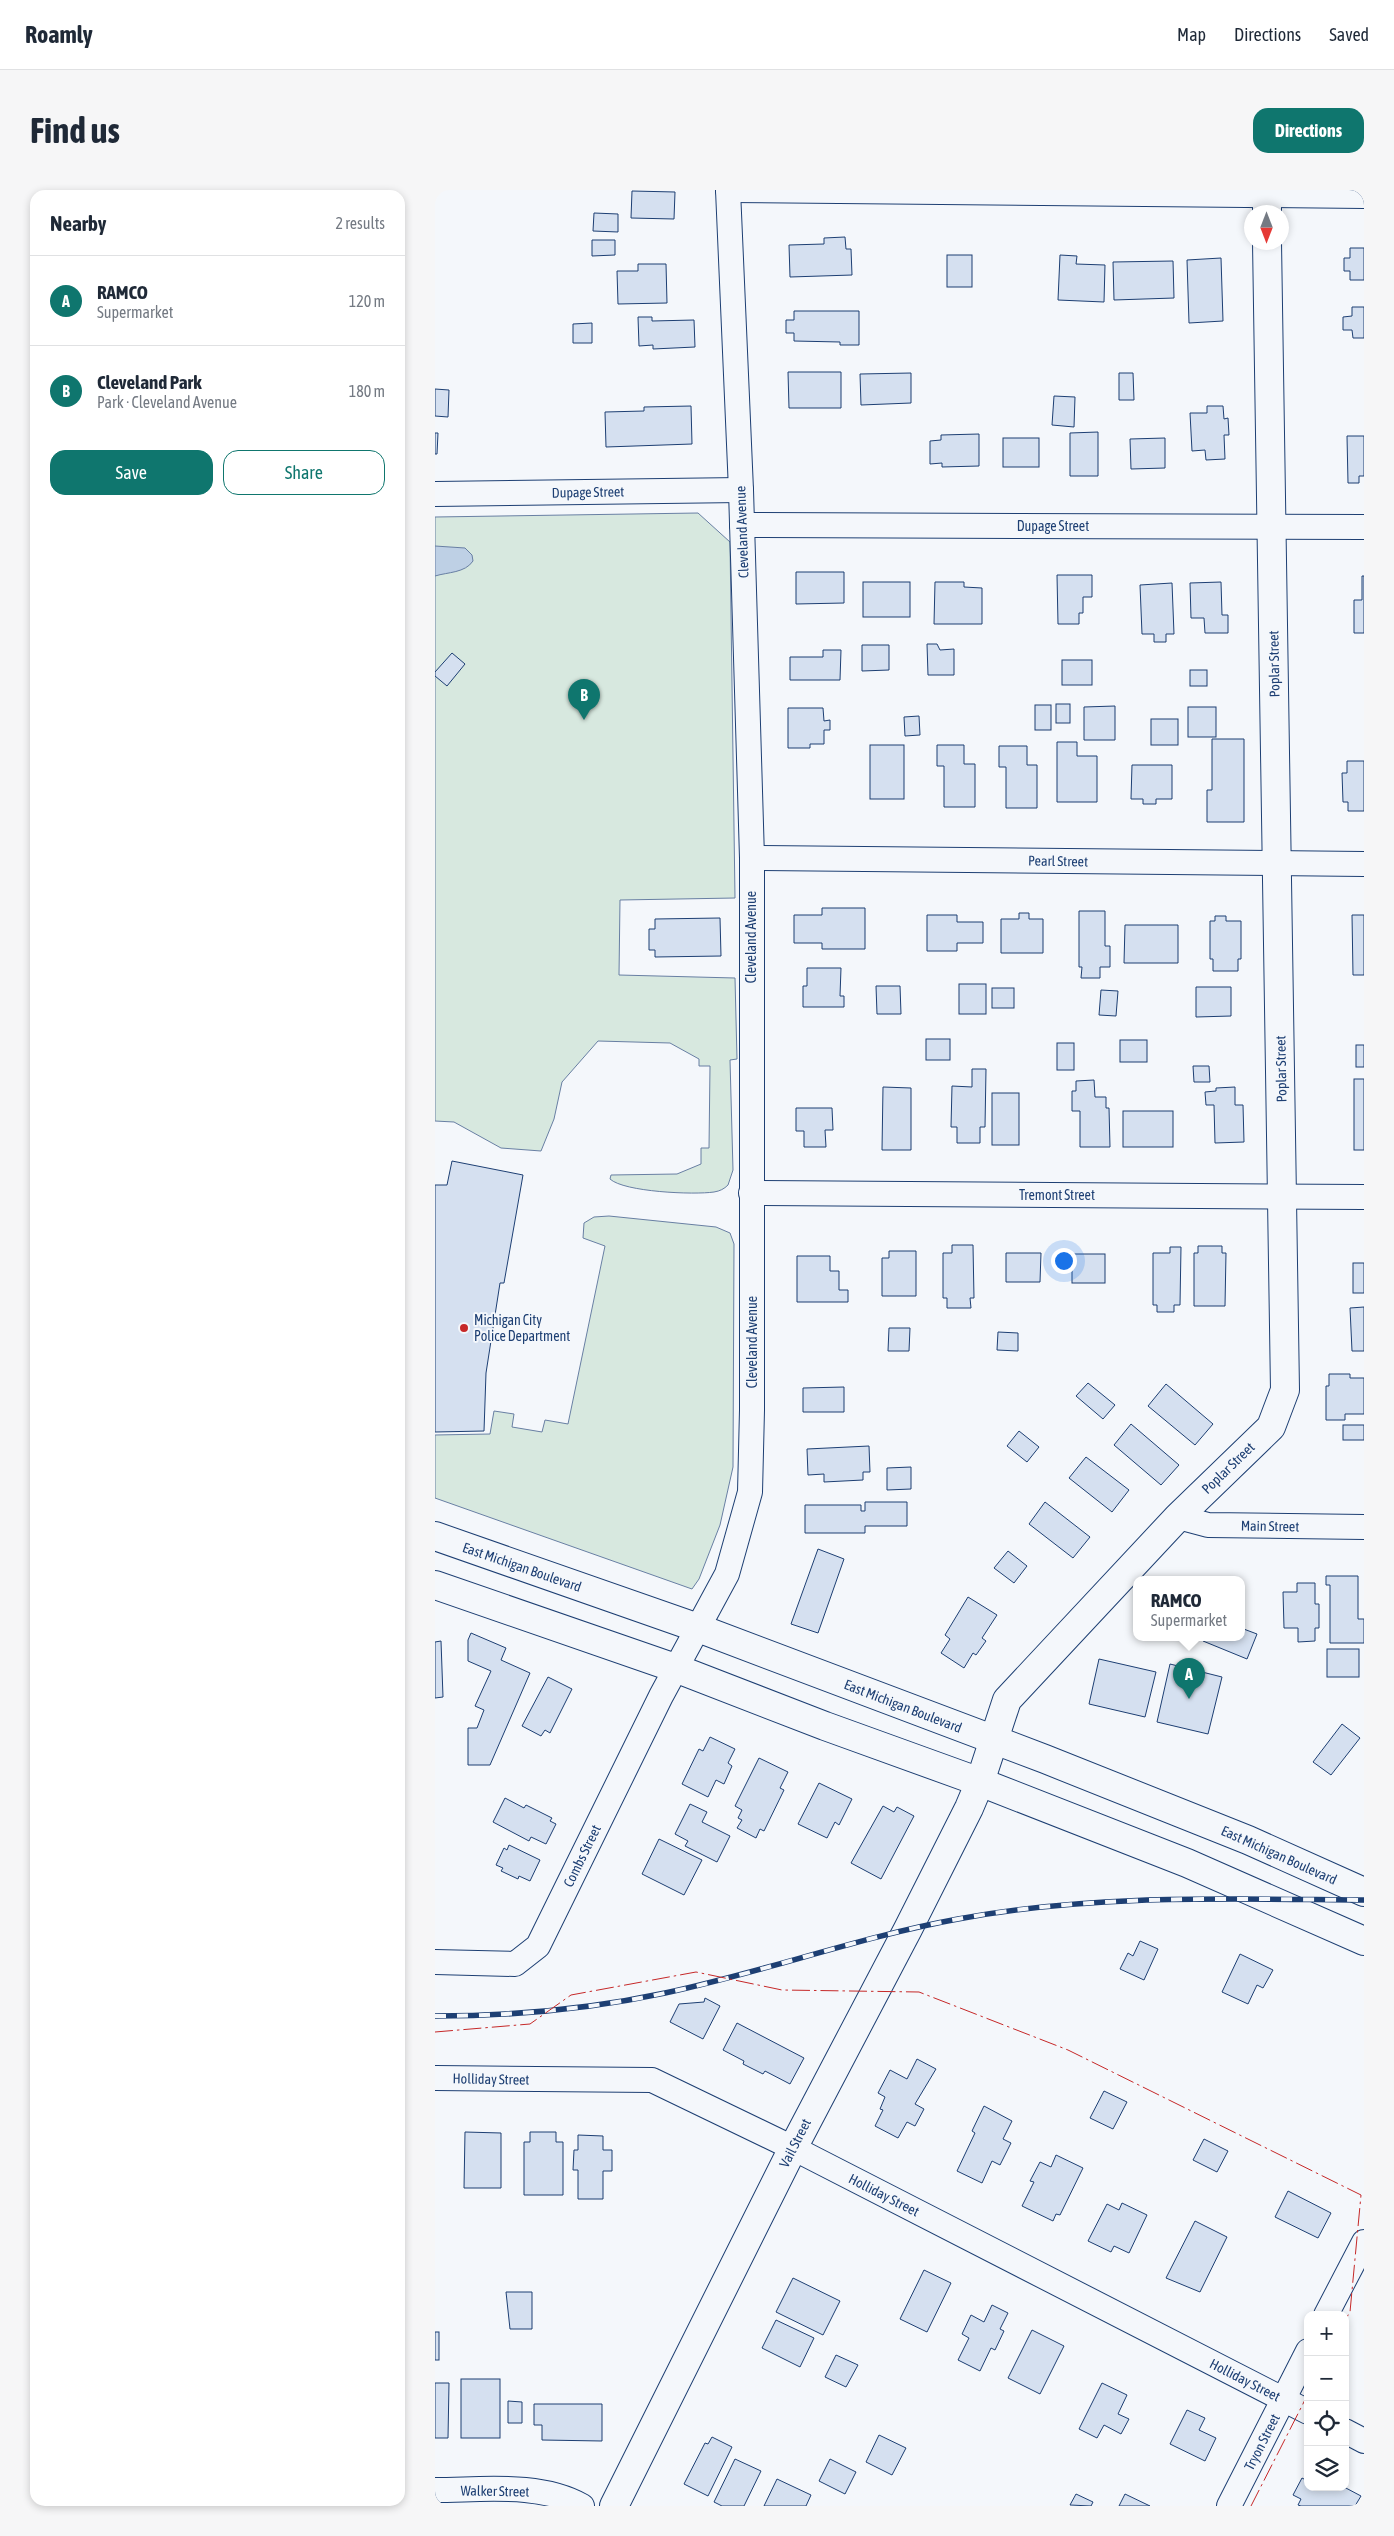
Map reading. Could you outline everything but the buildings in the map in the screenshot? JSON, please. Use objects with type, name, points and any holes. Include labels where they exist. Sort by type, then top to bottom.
[{"type":"street","points":[[727,190],[1267,199],[1364,196]]},
{"type":"street","name":"Cleveland Avenue","points":[[675,1668],[727,1574],[750,1492],[752,1410],[752,858],[741,490],[727,190]]},
{"type":"street","name":"Poplar Street","points":[[980,1782],[992,1740],[1007,1700],[1178,1517],[1271,1427],[1285,1390],[1267,250]]},
{"type":"street","name":"Dupage Street","points":[[435,494],[741,490]]},
{"type":"street","name":"Dupage Street","points":[[742,525],[1364,526]]},
{"type":"street","name":"Pearl Street","points":[[752,858],[1364,864]]},
{"type":"street","name":"Tremont Street","points":[[751,1194],[1364,1197]]},
{"type":"street","name":"Main Street","points":[[1178,1517],[1208,1525],[1364,1527]]},
{"type":"street","name":"East Michigan Boulevard","points":[[435,1536],[698,1628],[1230,1832],[1357,1886]]},
{"type":"street","points":[[435,1585],[675,1668],[798,1716],[980,1782],[1187,1863],[1364,1941]]},
{"type":"street","name":"Combs Street","points":[[435,1962],[515,1964],[538,1946],[675,1668]]},
{"type":"street","name":"Vail Street","points":[[614,2506],[793,2148],[908,1930],[980,1782]]},
{"type":"street","name":"Holliday Street","points":[[435,2078],[651,2080],[793,2148],[1304,2410]]},
{"type":"street","points":[[1328,2311],[1364,2242]]},
{"type":"street","name":"Tryon Street","points":[[1229,2506],[1305,2356]]},
{"type":"street","points":[[1349,2433],[1364,2441]]},
{"type":"street","name":"Walker Street","points":[[435,2490],[529,2490],[566,2497],[582,2506]]},
{"type":"shaded area","points":[[698,513],[730,542],[735,898],[620,900],[619,975],[735,978],[737,1059],[730,1060],[733,1170],[728,1185],[722,1190],[691,1193],[644,1190],[629,1187],[610,1179],[611,1175],[677,1174],[701,1164],[701,1148],[709,1148],[710,1066],[699,1066],[699,1059],[670,1043],[598,1041],[562,1082],[554,1119],[541,1151],[501,1148],[454,1122],[435,1121],[435,517]]},
{"type":"shaded area","points":[[609,1216],[716,1227],[730,1233],[734,1244],[733,1467],[720,1525],[699,1579],[692,1589],[435,1498],[435,1435],[490,1434],[494,1411],[514,1414],[512,1427],[542,1432],[545,1420],[568,1424],[605,1246],[583,1238],[584,1223],[594,1217]]},
{"type":"water","points":[[435,546],[465,548],[472,555],[473,561],[461,570],[435,576]]},
{"type":"railway","points":[[435,2016],[493,2015],[580,2007],[637,1999],[702,1985],[921,1926],[1008,1911],[1059,1905],[1161,1900],[1364,1900]]},
{"type":"power","points":[[435,2032],[530,2024],[571,1995],[696,1972],[782,1990],[919,1992],[1068,2050],[1361,2195],[1349,2314]]},
{"type":"power","points":[[1251,2506],[1304,2401]]},
{"type":"place","name":"Cleveland Park","points":[[584,720]]},
{"type":"place","name":"Michigan City Police Department","points":[[464,1328]]},
{"type":"place","name":"RAMCO","points":[[1189,1699]]}]
